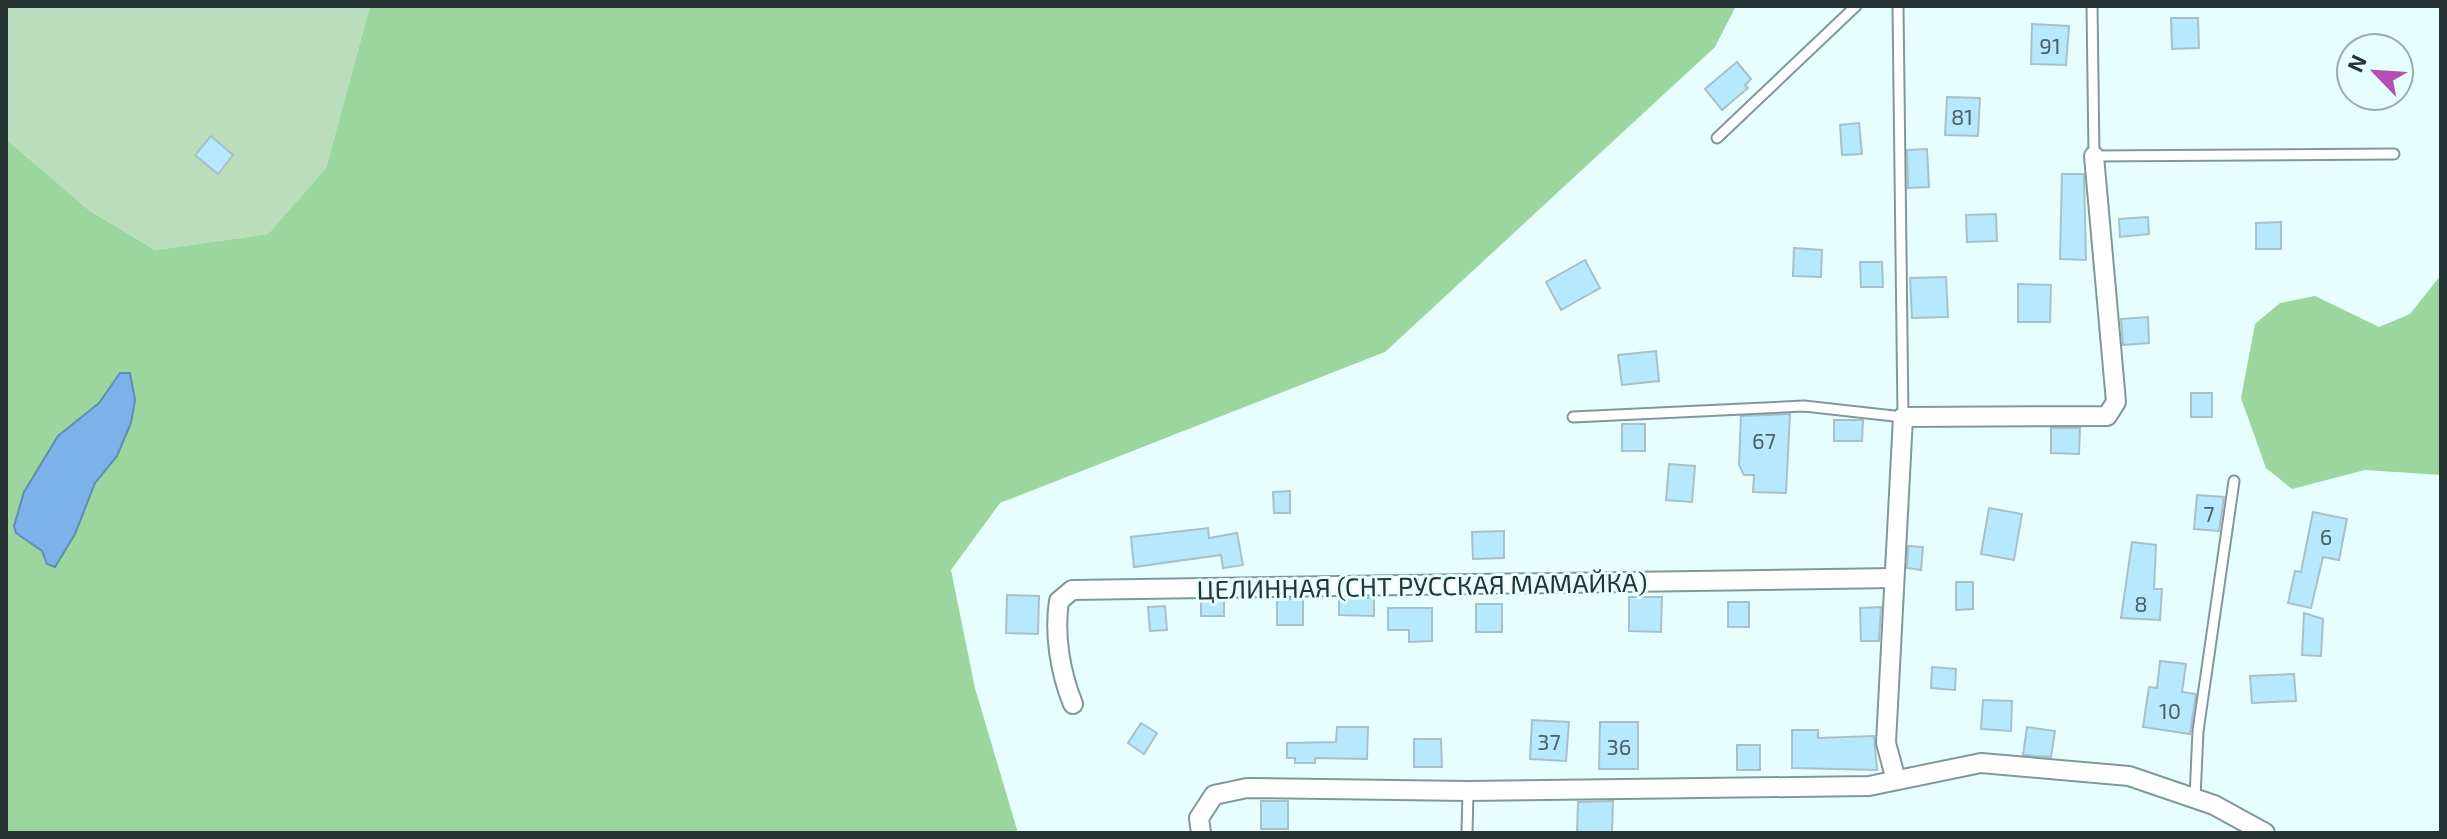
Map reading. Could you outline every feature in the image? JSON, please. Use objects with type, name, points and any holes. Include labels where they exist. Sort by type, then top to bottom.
[{"type":"street","points":[[1896,780],[1886,743],[1903,417],[2107,416],[2116,402],[2094,156]]},
{"type":"street","name":"ЦЕЛИННАЯ (СНТ РУССКАЯ МАМАЙКА)","points":[[1073,704],[1065,684],[1056,622],[1059,601],[1072,590],[1894,578]]},
{"type":"street","points":[[1201,833],[1199,818],[1214,795],[1247,788],[1468,791],[1869,786],[1981,763],[2129,776],[2195,798],[2265,833]]},
{"type":"lane","points":[[1717,138],[1856,6]]},
{"type":"lane","points":[[1573,417],[1804,406],[1903,417],[1898,6]]},
{"type":"lane","points":[[2092,6],[2094,156],[2394,154]]},
{"type":"lane","points":[[2195,798],[2198,731],[2234,481]]},
{"type":"lane","points":[[1467,833],[1468,791]]},
{"type":"green space","points":[[6,6],[370,6],[326,168],[268,234],[155,250],[90,211],[6,139]]},
{"type":"green space","points":[[370,6],[1736,6],[1715,47],[1385,352],[1000,503],[951,570],[975,688],[1018,833],[6,833],[6,139],[90,211],[155,250],[268,234],[326,168]]},
{"type":"green space","points":[[2441,275],[2441,475],[2365,470],[2292,489],[2266,468],[2241,398],[2255,324],[2280,303],[2315,296],[2379,327],[2410,314]]},
{"type":"water","points":[[120,373],[130,373],[135,400],[131,423],[117,456],[95,483],[75,534],[55,567],[47,564],[42,551],[16,533],[14,526],[24,492],[58,436],[99,403]]},
{"type":"building","points":[[2171,18],[2198,18],[2199,48],[2172,49]]},
{"type":"building","points":[[2032,24],[2069,26],[2066,65],[2031,64]]},
{"type":"building","points":[[1737,62],[1751,79],[1745,85],[1748,88],[1722,110],[1705,89]]},
{"type":"building","points":[[1947,97],[1980,98],[1978,136],[1945,135]]},
{"type":"building","points":[[1859,123],[1862,154],[1842,155],[1840,125]]},
{"type":"building","points":[[211,136],[233,155],[218,174],[195,155]]},
{"type":"building","points":[[1927,149],[1929,187],[1908,188],[1907,150]]},
{"type":"building","points":[[2062,174],[2084,174],[2086,260],[2060,259]]},
{"type":"building","points":[[1996,214],[1997,241],[1967,242],[1966,215]]},
{"type":"building","points":[[2148,217],[2149,234],[2120,237],[2119,219]]},
{"type":"building","points":[[2281,222],[2281,249],[2256,249],[2256,223]]},
{"type":"building","points":[[1794,248],[1822,250],[1821,277],[1793,276]]},
{"type":"building","points":[[1585,260],[1600,288],[1561,310],[1546,282]]},
{"type":"building","points":[[1860,262],[1882,262],[1883,287],[1861,287]]},
{"type":"building","points":[[1946,277],[1948,317],[1912,318],[1910,278]]},
{"type":"building","points":[[2018,284],[2051,285],[2050,322],[2018,322]]},
{"type":"building","points":[[2148,317],[2149,343],[2123,345],[2121,319]]},
{"type":"building","points":[[1656,351],[1659,381],[1622,385],[1618,355]]},
{"type":"building","points":[[2191,393],[2212,393],[2212,417],[2191,417]]},
{"type":"building","points":[[1790,414],[1786,493],[1753,492],[1754,475],[1744,475],[1739,465],[1741,416]]},
{"type":"building","points":[[1834,420],[1863,420],[1862,441],[1834,441]]},
{"type":"building","points":[[1622,424],[1645,424],[1645,451],[1622,451]]},
{"type":"building","points":[[2051,428],[2080,428],[2079,454],[2051,453]]},
{"type":"building","points":[[1669,464],[1695,466],[1692,502],[1666,500]]},
{"type":"building","points":[[1290,491],[1290,513],[1274,513],[1273,492]]},
{"type":"building","points":[[2197,495],[2224,497],[2219,531],[2194,529]]},
{"type":"building","points":[[1989,508],[2022,514],[2014,560],[1981,554]]},
{"type":"building","points":[[2313,512],[2347,519],[2339,560],[2323,557],[2311,608],[2288,603],[2295,571],[2301,572]]},
{"type":"building","points":[[1208,528],[1209,538],[1237,533],[1243,565],[1223,568],[1221,555],[1134,567],[1131,537]]},
{"type":"building","points":[[1504,531],[1504,558],[1473,559],[1472,532]]},
{"type":"building","points":[[2132,542],[2156,545],[2154,589],[2162,589],[2160,620],[2121,618]]},
{"type":"building","points":[[1908,546],[1923,547],[1921,570],[1907,568]]},
{"type":"building","points":[[1956,582],[1973,582],[1973,609],[1956,610]]},
{"type":"building","points":[[1007,595],[1039,596],[1038,634],[1006,633]]},
{"type":"building","points":[[1629,597],[1662,597],[1661,632],[1629,631]]},
{"type":"building","points":[[1339,598],[1374,598],[1374,616],[1339,615]]},
{"type":"building","points":[[1277,599],[1303,599],[1303,625],[1277,625]]},
{"type":"building","points":[[1201,600],[1224,600],[1224,616],[1201,616]]},
{"type":"building","points":[[1728,602],[1749,602],[1749,627],[1728,627]]},
{"type":"building","points":[[1476,604],[1502,604],[1502,632],[1476,632]]},
{"type":"building","points":[[1165,606],[1167,630],[1150,631],[1148,607]]},
{"type":"building","points":[[1881,607],[1879,641],[1861,641],[1860,608]]},
{"type":"building","points":[[1388,608],[1432,608],[1432,641],[1409,642],[1409,630],[1388,630]]},
{"type":"building","points":[[2304,613],[2323,619],[2321,656],[2302,655]]},
{"type":"building","points":[[2160,661],[2186,664],[2182,692],[2196,694],[2190,734],[2143,727],[2149,687],[2157,688]]},
{"type":"building","points":[[1932,667],[1956,669],[1955,690],[1931,688]]},
{"type":"building","points":[[2294,674],[2296,701],[2252,703],[2250,676]]},
{"type":"building","points":[[1983,700],[2012,701],[2011,731],[1981,729]]},
{"type":"building","points":[[1532,720],[1569,722],[1566,761],[1530,759]]},
{"type":"building","points":[[1600,722],[1638,722],[1638,769],[1599,769]]},
{"type":"building","points":[[1141,723],[1157,733],[1144,754],[1128,743]]},
{"type":"building","points":[[1337,727],[1368,727],[1367,759],[1315,758],[1315,763],[1295,763],[1295,758],[1287,758],[1287,743],[1336,742]]},
{"type":"building","points":[[2027,727],[2055,731],[2051,757],[2023,755]]},
{"type":"building","points":[[1792,730],[1818,730],[1818,738],[1874,736],[1877,770],[1792,768]]},
{"type":"building","points":[[1414,739],[1441,739],[1442,767],[1414,767]]},
{"type":"building","points":[[1737,745],[1760,745],[1760,770],[1737,770]]},
{"type":"building","points":[[1261,801],[1288,801],[1288,829],[1261,829]]},
{"type":"building","points":[[1613,801],[1612,833],[1577,833],[1578,802]]}]
